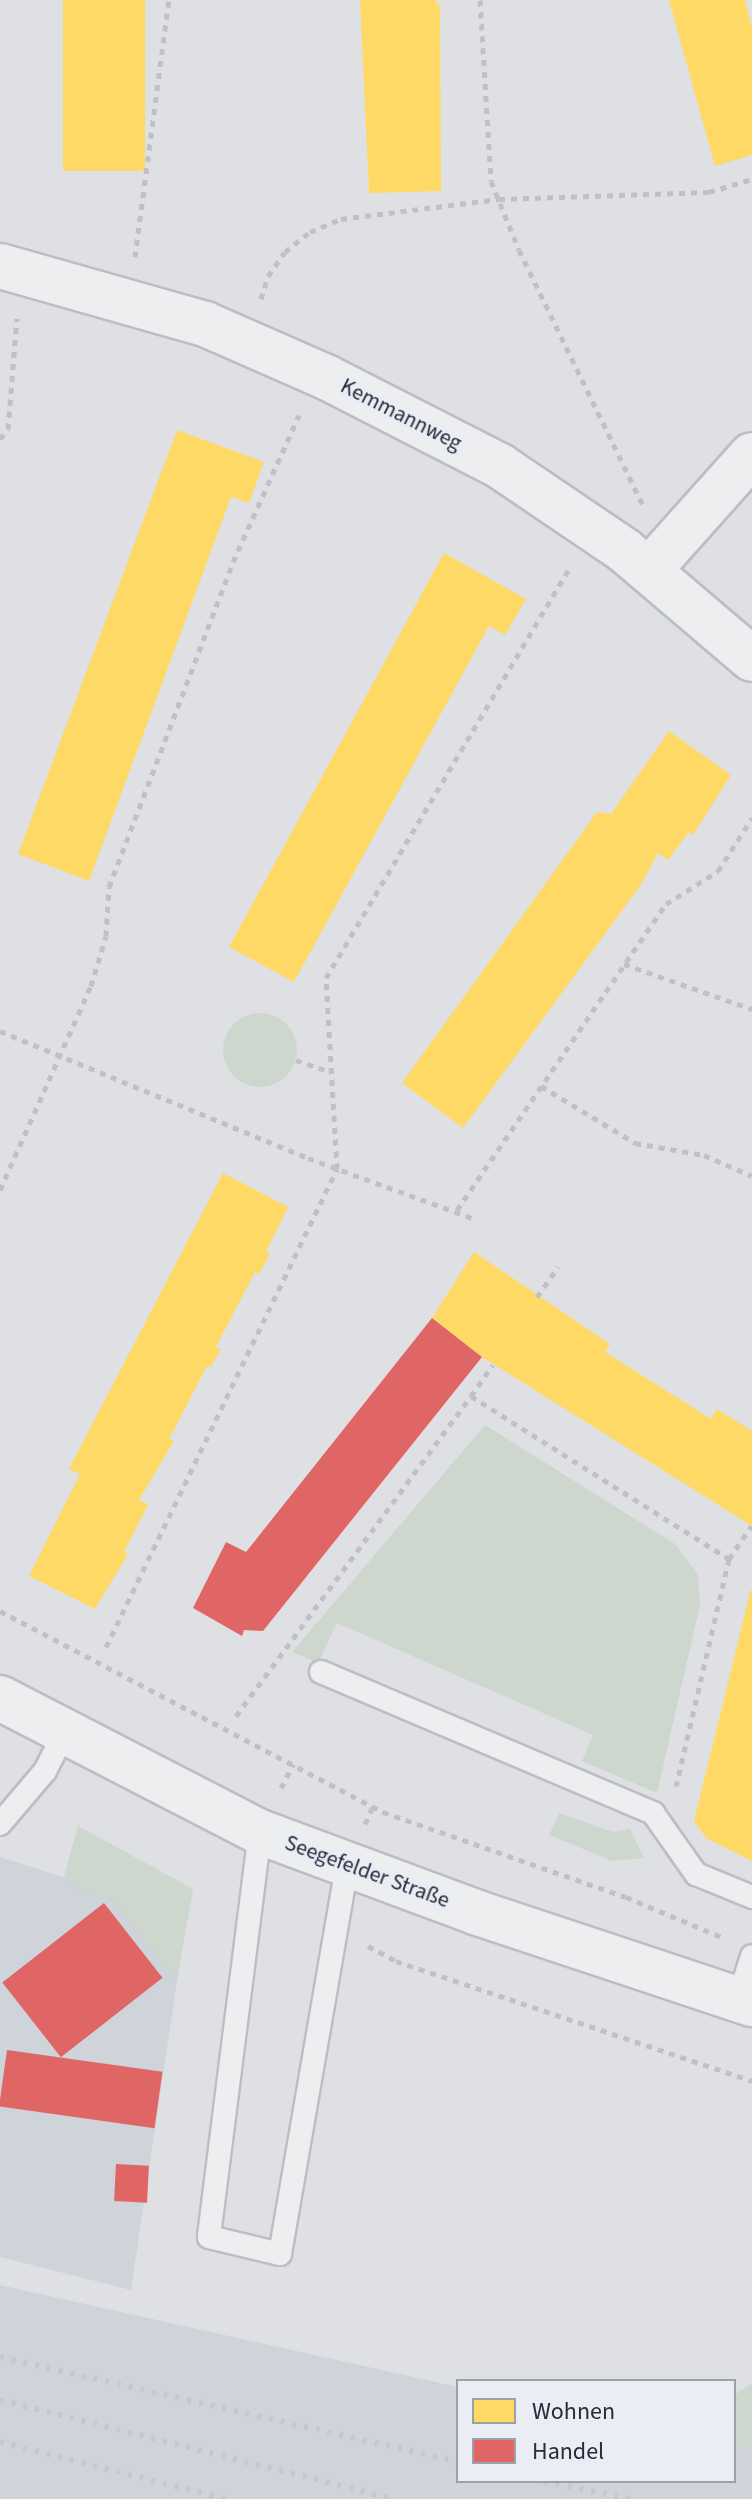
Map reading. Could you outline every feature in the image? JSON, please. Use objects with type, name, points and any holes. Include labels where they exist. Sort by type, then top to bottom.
[{"type":"street","name":"Kemmannweg","points":[[0,266],[205,324],[328,378],[500,466],[581,517],[649,570],[752,659]]},
{"type":"street","points":[[649,570],[752,455]]},
{"type":"street","name":"Seegefelder Straße","points":[[0,1698],[65,1732],[267,1817],[347,1867],[745,2002]]},
{"type":"lane","points":[[321,1672],[653,1813],[696,1874],[752,1897]]},
{"type":"lane","points":[[0,1824],[45,1771],[65,1732]]},
{"type":"lane","points":[[267,1817],[209,2237],[280,2254],[347,1867]]},
{"type":"lane","points":[[745,1949],[745,2002]]},
{"type":"path","points":[[135,260],[169,0]]},
{"type":"path","points":[[480,0],[491,181],[645,508]]},
{"type":"path","points":[[259,304],[268,276],[310,232],[341,219],[499,199],[709,192],[752,179]]},
{"type":"path","points":[[0,439],[8,429],[18,305]]},
{"type":"path","points":[[0,1190],[95,973],[106,936],[109,887],[233,562],[250,535],[303,406]]},
{"type":"path","points":[[106,1647],[337,1169],[326,978],[573,561]]},
{"type":"path","points":[[457,1210],[666,904],[718,871],[752,818]]},
{"type":"path","points":[[624,964],[752,1009]]},
{"type":"path","points":[[0,1031],[337,1169],[457,1210],[472,1218]]},
{"type":"path","points":[[296,1060],[331,1072]]},
{"type":"path","points":[[541,1086],[635,1143],[704,1155],[752,1176]]},
{"type":"path","points":[[537,1297],[558,1267]]},
{"type":"path","points":[[236,1716],[493,1365]]},
{"type":"path","points":[[471,1396],[729,1559]]},
{"type":"path","points":[[666,1831],[729,1559],[751,1526]]},
{"type":"path","points":[[0,1611],[383,1812],[745,1949]]},
{"type":"path","points":[[267,1817],[293,1764]]},
{"type":"path","points":[[360,1942],[396,1961],[752,2081]]},
{"type":"shaded area","points":[[260,1013],[274,1016],[286,1024],[294,1036],[297,1050],[294,1064],[286,1076],[274,1084],[260,1087],[246,1084],[234,1076],[226,1064],[223,1050],[226,1036],[234,1024],[246,1016]]},
{"type":"shaded area","points":[[485,1425],[675,1544],[698,1575],[700,1605],[657,1793],[582,1761],[593,1735],[337,1623],[318,1663],[292,1652]]},
{"type":"shaded area","points":[[559,1813],[613,1832],[630,1829],[644,1858],[612,1861],[549,1835]]},
{"type":"shaded area","points":[[78,1826],[193,1889],[177,1981],[115,1903],[70,1885],[72,1879],[64,1877]]},
{"type":"shaded area","points":[[0,1857],[132,1899],[178,1974],[131,2290],[0,2257]]},
{"type":"shaded area","points":[[0,2285],[456,2387],[456,2483],[736,2483],[736,2446],[752,2450],[752,2499],[0,2499]]},
{"type":"shaded area","points":[[752,2383],[752,2450],[736,2446],[736,2394]]},
{"type":"building: Wohnen","points":[[63,0],[145,0],[145,171],[63,171]]},
{"type":"building: Wohnen","points":[[360,0],[435,0],[440,6],[441,191],[369,193]]},
{"type":"building: Wohnen","points":[[669,0],[745,0],[752,27],[752,155],[715,166]]},
{"type":"building: Wohnen","points":[[177,430],[264,462],[249,503],[231,497],[89,881],[18,854]]},
{"type":"building: Wohnen","points":[[444,553],[526,599],[505,635],[489,626],[294,982],[229,947]]},
{"type":"building: Wohnen","points":[[669,731],[731,775],[693,835],[689,832],[668,860],[658,853],[640,886],[463,1128],[402,1083],[597,812],[611,814]]},
{"type":"building: Wohnen","points":[[223,1173],[288,1207],[266,1252],[270,1254],[259,1274],[255,1272],[216,1347],[221,1349],[211,1367],[207,1366],[169,1439],[174,1441],[139,1500],[148,1505],[124,1552],[128,1554],[95,1609],[29,1576],[80,1474],[69,1469]]},
{"type":"building: Wohnen","points":[[474,1252],[610,1344],[605,1352],[711,1419],[717,1409],[752,1431],[752,1526],[482,1357],[432,1318]]},
{"type":"building: Wohnen","points":[[751,1589],[752,1861],[706,1838],[694,1821]]},
{"type":"building: Handel","points":[[432,1318],[482,1357],[263,1631],[244,1630],[242,1636],[193,1608],[226,1542],[246,1552]]},
{"type":"building: Handel","points":[[104,1903],[162,1978],[61,2057],[2,1982]]},
{"type":"building: Handel","points":[[7,2050],[162,2072],[155,2128],[0,2107]]},
{"type":"building: Handel","points":[[116,2164],[149,2166],[147,2203],[114,2201]]},
{"type":"railway","points":[[0,2357],[456,2462]]},
{"type":"railway","points":[[0,2400],[393,2499]]},
{"type":"railway","points":[[0,2442],[225,2499]]},
{"type":"railway","points":[[554,2483],[631,2499]]}]
